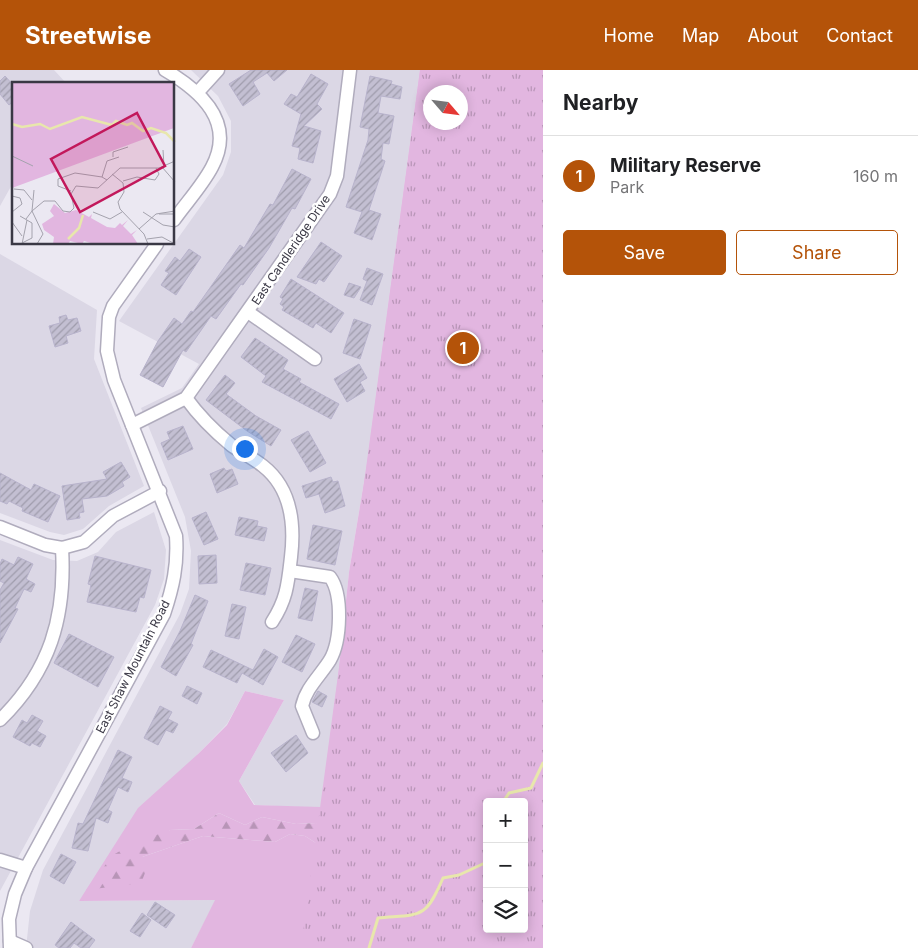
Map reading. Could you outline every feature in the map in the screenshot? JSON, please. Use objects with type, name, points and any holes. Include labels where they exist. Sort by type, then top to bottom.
[{"type":"street","points":[[165,70],[198,92],[210,106],[219,125],[219,148],[212,167],[175,219]]},
{"type":"street","points":[[198,92],[218,70]]},
{"type":"street","name":"East Candleridge Drive","points":[[132,425],[186,398],[330,194],[337,176],[350,70]]},
{"type":"street","name":"East Shaw Mountain Road","points":[[10,945],[5,920],[26,868],[167,606],[175,583],[178,559],[176,536],[160,491],[114,380],[107,350],[108,317],[112,306],[156,245]]},
{"type":"street","name":"East Candleridge Drive","points":[[248,312],[315,359]]},
{"type":"street","points":[[186,398],[199,416],[231,444],[264,467],[283,491],[290,508],[294,527],[290,571],[285,600],[272,622]]},
{"type":"street","points":[[0,527],[45,545],[62,548],[84,542],[114,516],[160,491]]},
{"type":"street","points":[[0,720],[28,689],[47,654],[62,600],[62,548]]},
{"type":"street","points":[[290,571],[330,577],[338,592],[335,649],[308,690],[302,706],[313,733]]},
{"type":"street","points":[[0,860],[26,868]]},
{"type":"street","points":[[10,945],[26,948]]},
{"type":"shaded area","points":[[0,70],[54,70],[65,82],[12,82],[12,185],[0,206]]},
{"type":"shaded area","points":[[191,70],[420,70],[366,470],[349,572],[321,808],[255,805],[239,781],[284,700],[245,691],[227,724],[198,754],[79,901],[216,900],[191,948],[26,948],[30,911],[43,870],[180,614],[189,589],[191,551],[185,517],[141,408],[182,388],[199,364],[119,321],[175,245],[223,175],[231,152],[231,121],[218,96]]},
{"type":"shaded area","points":[[0,254],[97,310],[94,359],[144,486],[109,506],[83,529],[64,535],[50,532],[0,513]]},
{"type":"shaded area","points":[[154,512],[166,550],[164,579],[155,605],[0,891],[0,540],[53,560],[77,561],[98,552],[116,532]]},
{"type":"green space","points":[[420,70],[543,70],[543,699],[489,796],[483,798],[483,803],[351,948],[191,948],[215,900],[79,901],[138,808],[227,725],[245,691],[284,700],[239,781],[254,805],[321,807],[338,677],[349,572],[366,470]],"holes":[[[219,813],[245,825],[262,817],[296,824],[316,823],[319,845],[305,836],[290,834],[275,842],[203,836],[142,857],[170,830],[194,829]]]},
{"type":"green space","points":[[420,70],[543,70],[543,948],[301,948]]},
{"type":"green space","points":[[219,813],[245,825],[262,817],[296,824],[316,823],[323,831],[319,845],[305,836],[290,834],[275,842],[203,836],[142,857],[145,873],[141,883],[86,890],[113,855],[134,843],[170,830],[194,829]]},
{"type":"building","points":[[251,70],[287,70],[274,81],[267,73],[253,82],[260,94],[243,106],[229,84]]},
{"type":"building","points":[[311,74],[328,84],[317,104],[322,109],[304,126],[321,131],[313,163],[298,159],[300,148],[292,146],[301,114],[284,104],[291,94],[297,97]]},
{"type":"building","points":[[5,76],[12,84],[12,103],[9,105],[0,94],[0,81]]},
{"type":"building","points":[[370,76],[392,81],[391,84],[402,87],[400,99],[381,96],[378,113],[394,116],[389,144],[383,143],[381,159],[385,161],[369,210],[381,214],[372,240],[354,233],[362,212],[346,207],[368,140],[369,129],[360,127]]},
{"type":"building","points":[[292,169],[311,179],[295,209],[292,208],[269,248],[243,285],[241,284],[216,319],[211,316],[186,352],[183,350],[163,387],[140,375],[158,341],[174,318],[182,324],[191,311],[193,312],[240,245],[244,248],[270,204],[273,205]]},
{"type":"building","points":[[321,242],[342,256],[324,282],[319,279],[316,284],[297,277]]},
{"type":"building","points":[[189,249],[201,257],[176,295],[161,285],[169,273],[165,271],[175,257],[180,261]]},
{"type":"building","points":[[367,268],[383,274],[372,305],[360,300],[367,281],[363,279]]},
{"type":"building","points":[[291,279],[344,313],[331,333],[316,323],[313,328],[282,310],[284,307],[280,304],[283,299],[280,297]]},
{"type":"building","points":[[349,283],[361,287],[354,298],[344,295]]},
{"type":"building","points":[[66,315],[68,320],[77,318],[81,331],[66,336],[68,343],[55,347],[49,326],[60,323],[59,317]]},
{"type":"building","points":[[354,319],[371,325],[360,359],[343,353]]},
{"type":"building","points":[[255,338],[288,360],[283,369],[301,379],[299,382],[339,404],[331,419],[262,382],[266,376],[241,357]]},
{"type":"building","points":[[359,364],[367,378],[360,382],[365,391],[347,402],[334,379]]},
{"type":"building","points":[[225,375],[235,383],[226,394],[256,416],[281,430],[271,446],[247,431],[206,400]]},
{"type":"building","points":[[183,426],[193,449],[168,460],[161,443],[170,439],[167,432]]},
{"type":"building","points":[[308,431],[326,463],[310,472],[291,440]]},
{"type":"building","points":[[121,462],[130,477],[122,482],[124,486],[107,496],[82,499],[84,512],[79,513],[80,518],[67,520],[62,486],[107,479],[103,472]]},
{"type":"building","points":[[224,468],[226,471],[232,469],[238,484],[217,493],[210,474]]},
{"type":"building","points":[[0,473],[31,490],[34,484],[60,496],[48,522],[22,511],[23,508],[9,501],[7,504],[0,501]]},
{"type":"building","points":[[331,477],[333,482],[338,481],[345,506],[325,513],[319,494],[306,498],[302,486]]},
{"type":"building","points":[[206,512],[218,539],[204,545],[192,518]]},
{"type":"building","points":[[239,517],[258,521],[257,526],[267,528],[264,541],[235,535]]},
{"type":"building","points":[[313,525],[342,531],[335,565],[307,559]]},
{"type":"building","points":[[216,555],[217,583],[199,584],[198,556]]},
{"type":"building","points":[[95,556],[151,570],[144,598],[140,597],[136,612],[87,602],[91,585],[88,584]]},
{"type":"building","points":[[18,557],[33,564],[26,579],[35,584],[31,592],[24,589],[15,608],[18,609],[0,643],[0,590],[4,583],[0,581],[0,564],[2,559],[14,565]]},
{"type":"building","points":[[246,563],[271,568],[265,595],[240,590]]},
{"type":"building","points":[[305,588],[318,591],[312,621],[298,618]]},
{"type":"building","points":[[195,595],[208,601],[191,644],[193,645],[176,676],[161,667],[180,631]]},
{"type":"building","points":[[232,604],[246,607],[239,639],[225,636]]},
{"type":"building","points":[[69,634],[114,657],[98,687],[54,663]]},
{"type":"building","points":[[296,635],[315,644],[302,672],[282,662]]},
{"type":"building","points":[[264,649],[278,657],[263,685],[242,673],[237,683],[203,667],[211,650],[253,670]]},
{"type":"building","points":[[187,686],[202,693],[197,704],[182,696]]},
{"type":"building","points":[[318,691],[327,696],[322,707],[312,702]]},
{"type":"building","points":[[160,706],[172,712],[168,719],[178,724],[173,733],[166,730],[158,745],[144,738]]},
{"type":"building","points":[[32,715],[43,721],[37,731],[46,736],[40,747],[32,743],[30,746],[13,737],[22,720],[27,723]]},
{"type":"building","points":[[296,735],[308,753],[286,772],[271,753]]},
{"type":"building","points":[[118,750],[132,757],[122,778],[132,782],[128,792],[118,787],[108,810],[112,812],[108,823],[96,818],[88,851],[72,848],[78,823],[83,824]]},
{"type":"building","points":[[61,854],[76,862],[64,884],[50,876]]},
{"type":"building","points":[[155,902],[175,915],[166,928],[147,915]]},
{"type":"building","points":[[142,913],[151,920],[140,937],[130,931]]},
{"type":"building","points":[[71,922],[95,940],[89,948],[81,948],[74,943],[70,948],[59,948],[55,945]]},
{"type":"waterway","points":[[506,798],[509,793],[531,788],[543,763]]},
{"type":"waterway","points":[[369,948],[378,918],[413,915],[420,912],[431,901],[443,878],[459,875],[483,864]]},
{"type":"place","name":"Military Reserve","points":[[463,348]]}]
